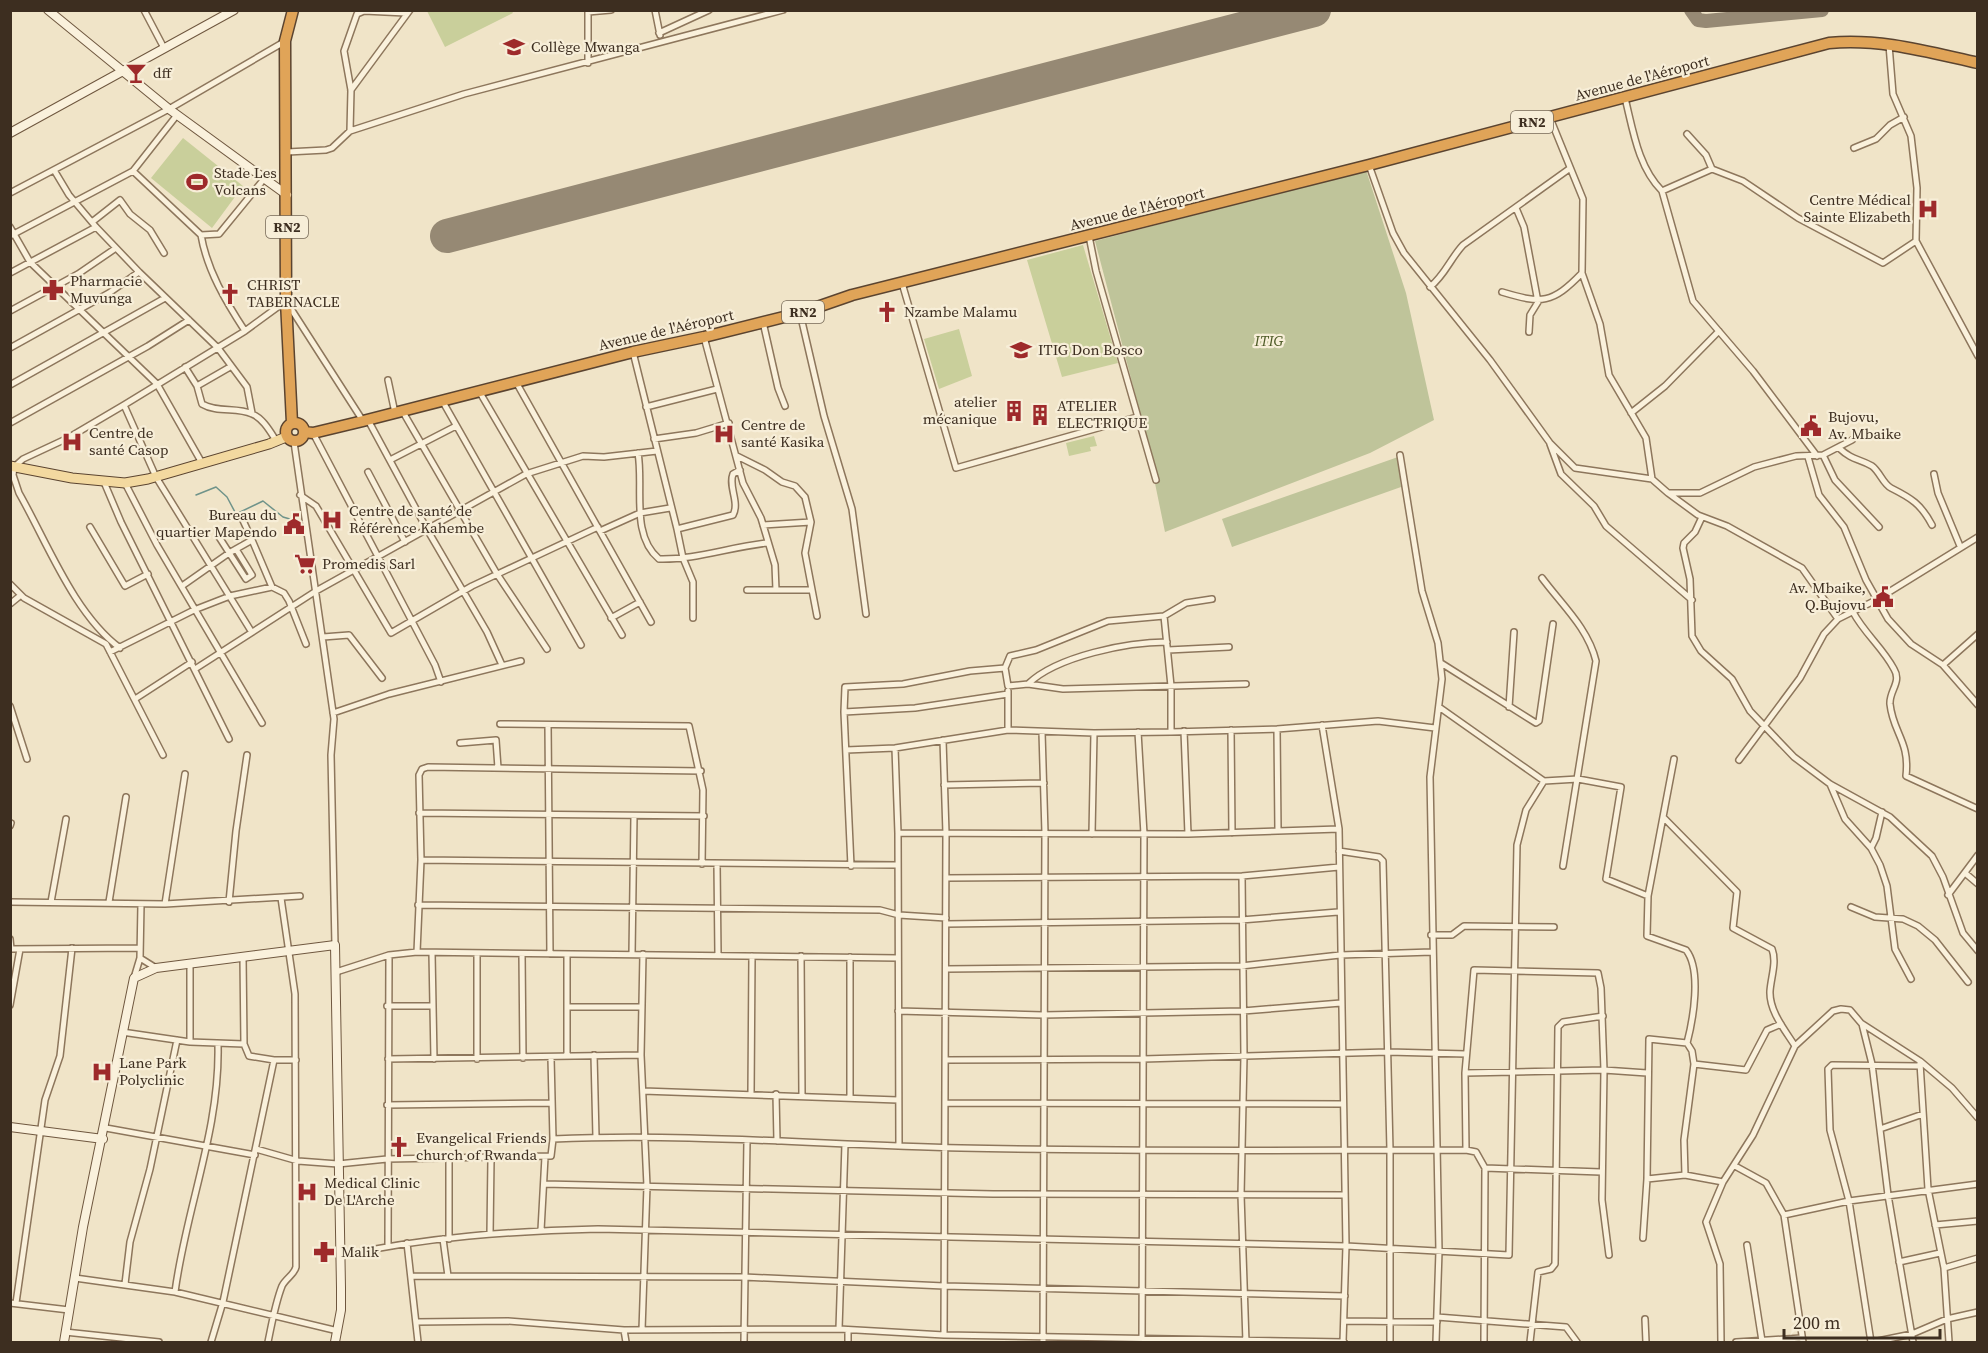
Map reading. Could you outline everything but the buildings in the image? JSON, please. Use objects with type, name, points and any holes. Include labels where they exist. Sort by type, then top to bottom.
[{"type":"highway","name":"RN2","points":[[286,440],[286,427],[291,423],[286,301],[285,41],[293,10]]},
{"type":"highway","name":"Avenue de l'Aéroport","points":[[309,432],[800,313],[852,295],[1369,165],[1829,43],[1852,41],[1889,44],[1977,63]]},
{"type":"highway","points":[[286,440],[302,438],[309,432],[301,425],[291,423]]},
{"type":"main road","points":[[12,467],[104,482],[125,483],[156,477],[286,440]]},
{"type":"street","points":[[48,10],[169,109],[287,195]]},
{"type":"street","points":[[144,10],[164,48]]},
{"type":"street","points":[[10,133],[234,10]]},
{"type":"street","points":[[588,63],[588,11],[611,10]]},
{"type":"street","points":[[655,10],[662,42]]},
{"type":"street","points":[[659,33],[709,10]]},
{"type":"street","points":[[286,152],[326,150],[332,148],[350,131],[464,94],[783,10]]},
{"type":"street","points":[[350,131],[351,90],[344,51],[357,14],[364,11],[408,12]]},
{"type":"street","points":[[351,90],[408,12]]},
{"type":"street","points":[[10,193],[169,109],[285,41]]},
{"type":"street","points":[[1889,44],[1893,94],[1911,136],[1917,189],[1916,241],[1975,344],[1977,356]]},
{"type":"street","points":[[1625,98],[1640,154],[1651,177],[1662,191],[1690,296],[1820,456],[1835,480],[1879,527]]},
{"type":"street","points":[[11,235],[133,171],[177,114]]},
{"type":"street","points":[[1550,117],[1583,204],[1582,273],[1600,324],[1610,375],[1646,438],[1652,479]]},
{"type":"street","points":[[1854,148],[1876,139],[1894,122],[1904,117]]},
{"type":"street","points":[[1688,134],[1706,155],[1712,169]]},
{"type":"street","points":[[1369,165],[1398,244],[1490,360],[1550,443],[1581,471],[1652,479],[1702,518],[1727,526],[1802,568],[1838,618]]},
{"type":"street","points":[[1430,287],[1443,276],[1452,257],[1463,245],[1569,169]]},
{"type":"street","points":[[1662,191],[1712,169],[1743,181],[1798,218],[1882,263],[1916,241]]},
{"type":"street","points":[[54,170],[75,202],[116,248],[218,348],[247,387],[252,413]]},
{"type":"street","points":[[133,171],[201,236],[207,260],[223,296],[244,331]]},
{"type":"street","points":[[201,236],[219,234],[264,179]]},
{"type":"street","points":[[10,273],[94,224],[120,201],[130,214],[150,230],[164,254]]},
{"type":"street","points":[[1516,208],[1524,227],[1538,302]]},
{"type":"street","points":[[10,227],[11,235],[30,262],[157,384],[202,464]]},
{"type":"street","points":[[1089,236],[1096,271],[1156,480]]},
{"type":"street","points":[[10,311],[54,287],[116,248]]},
{"type":"street","points":[[10,348],[79,310],[139,272]]},
{"type":"street","points":[[1529,332],[1530,315],[1538,302],[1565,290],[1582,273]]},
{"type":"street","points":[[902,283],[956,468],[1137,417]]},
{"type":"street","points":[[1502,292],[1538,302]]},
{"type":"street","points":[[10,385],[165,298]]},
{"type":"street","points":[[120,648],[107,638],[77,601],[14,483],[12,467],[22,459],[68,438],[124,405],[218,348],[286,301],[390,460],[428,531],[488,632],[502,665]]},
{"type":"street","points":[[800,313],[810,364],[852,509],[858,540],[866,614]]},
{"type":"street","points":[[10,423],[189,320]]},
{"type":"street","points":[[763,322],[778,388],[785,406]]},
{"type":"street","points":[[1631,413],[1665,386],[1719,331]]},
{"type":"street","points":[[704,337],[717,389],[729,423],[743,483],[763,525],[766,543],[777,575],[776,590]]},
{"type":"street","points":[[633,352],[683,558],[692,574],[695,592],[693,618]]},
{"type":"street","points":[[186,367],[197,386],[200,401],[204,406],[252,413],[286,440],[300,495],[316,591],[333,713],[331,755],[341,1310],[335,1342]]},
{"type":"street","points":[[197,386],[230,367]]},
{"type":"street","points":[[388,380],[399,412],[422,444],[497,574],[547,649]]},
{"type":"street","points":[[516,382],[651,622]]},
{"type":"street","points":[[646,407],[717,389]]},
{"type":"street","points":[[479,391],[622,635]]},
{"type":"street","points":[[442,401],[581,645]]},
{"type":"street","points":[[124,405],[156,477],[210,568],[251,631]]},
{"type":"street","points":[[654,439],[696,433],[729,423]]},
{"type":"street","points":[[390,460],[456,426]]},
{"type":"street","points":[[309,432],[379,556],[441,682]]},
{"type":"street","points":[[1668,493],[1707,491],[1754,467],[1796,456],[1820,456],[1852,440]]},
{"type":"street","points":[[1550,443],[1561,474],[1594,506],[1606,526],[1692,600]]},
{"type":"street","points":[[1839,448],[1853,460],[1873,467],[1890,488],[1920,505],[1932,525]]},
{"type":"street","points":[[195,669],[316,591],[428,531],[526,474],[561,461],[591,454],[604,457],[657,451]]},
{"type":"street","points":[[638,453],[640,513],[652,554],[659,559],[683,558],[766,543]]},
{"type":"street","points":[[1401,455],[1422,591],[1435,634],[1442,679],[1430,777],[1431,935],[1439,1251],[1436,1342]]},
{"type":"street","points":[[737,456],[765,470],[782,482],[799,488],[805,497],[811,522],[805,551],[810,590],[817,616]]},
{"type":"street","points":[[1808,457],[1819,495],[1844,527],[1876,600],[1888,619],[1911,644],[1943,665],[1977,705]]},
{"type":"street","points":[[677,529],[733,514],[735,509],[732,477],[740,470]]},
{"type":"street","points":[[368,472],[405,542]]},
{"type":"street","points":[[1934,474],[1938,493],[1960,546]]},
{"type":"street","points":[[104,482],[229,739]]},
{"type":"street","points":[[125,483],[137,509],[194,610],[262,723]]},
{"type":"street","points":[[300,495],[316,506],[392,633],[412,619],[529,557],[640,513],[670,508]]},
{"type":"street","points":[[241,516],[272,587]]},
{"type":"street","points":[[1702,518],[1695,532],[1684,543],[1683,548],[1692,600],[1692,636],[1701,651],[1732,679],[1750,711],[1766,725],[1794,757],[1830,784],[1882,812],[1932,856],[1943,877],[1963,933],[1977,951]]},
{"type":"street","points":[[763,525],[811,522]]},
{"type":"street","points":[[90,527],[125,586],[148,574]]},
{"type":"street","points":[[219,537],[245,579],[251,576],[236,549]]},
{"type":"street","points":[[1739,760],[1800,678],[1827,629],[1838,618],[1876,600],[1977,537]]},
{"type":"street","points":[[182,586],[252,540]]},
{"type":"street","points":[[1542,578],[1574,617],[1594,651],[1596,661],[1563,866]]},
{"type":"street","points":[[10,584],[21,595],[103,641],[163,755]]},
{"type":"street","points":[[110,652],[194,610],[230,596],[272,587],[284,592],[306,644]]},
{"type":"street","points":[[747,590],[810,590]]},
{"type":"street","points":[[10,604],[21,595]]},
{"type":"street","points":[[1008,730],[1008,686],[1005,668],[1010,656],[1036,650],[1108,621],[1164,616],[1186,603],[1212,599]]},
{"type":"street","points":[[611,618],[640,602]]},
{"type":"street","points":[[1853,612],[1869,638],[1895,670],[1896,683],[1890,706],[1905,747],[1906,776],[1977,809]]},
{"type":"street","points":[[1164,616],[1171,686],[1171,732]]},
{"type":"street","points":[[1441,663],[1533,723],[1539,721],[1553,624]]},
{"type":"street","points":[[1509,707],[1514,632]]},
{"type":"street","points":[[1943,665],[1977,634]]},
{"type":"street","points":[[323,637],[349,635],[382,678]]},
{"type":"street","points":[[1028,684],[1048,669],[1118,646],[1167,642]]},
{"type":"street","points":[[1168,650],[1229,647]]},
{"type":"street","points":[[333,713],[389,694],[520,661]]},
{"type":"street","points":[[135,699],[192,662]]},
{"type":"street","points":[[851,866],[844,712],[845,687],[903,684],[970,671],[1005,668]]},
{"type":"street","points":[[1008,686],[1028,684],[1063,689],[1246,684]]},
{"type":"street","points":[[844,712],[915,708],[1008,694]]},
{"type":"street","points":[[10,706],[27,759]]},
{"type":"street","points":[[1439,707],[1544,782],[1578,779],[1621,787],[1606,879],[1648,896]]},
{"type":"street","points":[[846,750],[895,748],[1008,730],[1094,733],[1171,732],[1277,729],[1378,721],[1435,728]]},
{"type":"street","points":[[500,724],[689,726],[700,771],[704,816],[702,864]]},
{"type":"street","points":[[548,725],[550,954]]},
{"type":"street","points":[[416,1322],[508,1320],[624,1330],[839,1329],[1043,1339],[1344,1342],[1346,1246],[1344,1055],[1338,912],[1339,830],[1322,725]]},
{"type":"street","points":[[1277,729],[1278,831]]},
{"type":"street","points":[[1231,730],[1232,833]]},
{"type":"street","points":[[1184,731],[1188,834]]},
{"type":"street","points":[[1042,732],[1045,833],[1043,1339]]},
{"type":"street","points":[[1138,732],[1144,834],[1143,1340]]},
{"type":"street","points":[[1092,834],[1094,733]]},
{"type":"street","points":[[460,743],[496,740],[498,768]]},
{"type":"street","points":[[943,740],[946,833],[944,1335]]},
{"type":"street","points":[[895,748],[899,915],[899,1146]]},
{"type":"street","points":[[229,902],[247,755]]},
{"type":"street","points":[[1674,759],[1648,896],[1647,936],[1686,950],[1692,959],[1693,1019],[1687,1043],[1692,1051],[1694,1064],[1684,1140],[1686,1175]]},
{"type":"street","points":[[417,952],[421,860],[418,775],[422,769],[700,771]]},
{"type":"street","points":[[165,904],[185,774]]},
{"type":"street","points":[[340,1256],[407,1243],[541,1230],[1346,1246],[1486,1255],[1510,1253],[1515,928],[1520,827],[1535,793],[1544,782]]},
{"type":"street","points":[[944,785],[1044,783]]},
{"type":"street","points":[[1830,784],[1845,819],[1871,848],[1886,879],[1895,949],[1911,979]]},
{"type":"street","points":[[109,902],[126,797]]},
{"type":"street","points":[[1871,848],[1876,838],[1882,812]]},
{"type":"street","points":[[419,813],[704,816]]},
{"type":"street","points":[[632,954],[634,816]]},
{"type":"street","points":[[1664,818],[1737,892],[1733,928],[1772,949],[1774,956],[1770,998],[1781,1024],[1796,1046]]},
{"type":"street","points":[[51,902],[66,819]]},
{"type":"street","points":[[898,833],[1188,834],[1339,830]]},
{"type":"street","points":[[1339,851],[1382,858],[1390,1150],[1390,1342]]},
{"type":"street","points":[[1948,895],[1977,855]]},
{"type":"street","points":[[421,860],[898,865]]},
{"type":"street","points":[[717,864],[718,955]]},
{"type":"street","points":[[946,878],[1242,876],[1339,867]]},
{"type":"street","points":[[1965,873],[1977,884]]},
{"type":"street","points":[[1242,876],[1240,920],[1244,1056],[1241,1195],[1246,1341]]},
{"type":"street","points":[[10,902],[165,904],[300,896]]},
{"type":"street","points":[[268,1342],[273,1314],[283,1283],[294,1273],[296,1267],[298,1161],[295,994],[282,898]]},
{"type":"street","points":[[64,1342],[106,1128],[122,1032],[140,958],[141,904]]},
{"type":"street","points":[[418,905],[880,910],[899,915],[946,921],[1044,923],[1240,920],[1338,912]]},
{"type":"street","points":[[1851,907],[1875,917],[1908,921],[1924,930],[1968,982]]},
{"type":"street","points":[[1431,935],[1452,935],[1464,926],[1554,927]]},
{"type":"street","points":[[10,939],[11,949],[140,948]]},
{"type":"street","points":[[134,978],[156,968],[335,945]]},
{"type":"street","points":[[69,1310],[13,1303],[45,1100],[60,1056],[72,948]]},
{"type":"street","points":[[10,1005],[20,949]]},
{"type":"street","points":[[336,972],[388,955],[417,952],[898,958]]},
{"type":"street","points":[[946,969],[1241,966],[1340,955],[1432,952]]},
{"type":"street","points":[[432,953],[434,1059]]},
{"type":"street","points":[[477,953],[477,1059]]},
{"type":"street","points":[[522,954],[523,1058]]},
{"type":"street","points":[[567,954],[567,1056]]},
{"type":"street","points":[[642,1330],[647,1186],[641,1055],[643,954]]},
{"type":"street","points":[[388,955],[388,1246]]},
{"type":"street","points":[[751,1093],[752,956]]},
{"type":"street","points":[[801,956],[802,1095]]},
{"type":"street","points":[[243,957],[244,1044],[249,1056],[273,1060],[296,1060]]},
{"type":"street","points":[[850,957],[850,1097]]},
{"type":"street","points":[[140,958],[156,968]]},
{"type":"street","points":[[190,963],[190,1042]]},
{"type":"street","points":[[1466,1149],[1465,1072],[1473,972],[1477,970],[1598,973],[1603,1017],[1604,1070],[1601,1172],[1609,1255]]},
{"type":"street","points":[[898,1011],[1043,1015],[1243,1011],[1341,1003]]},
{"type":"street","points":[[387,1006],[433,1006]]},
{"type":"street","points":[[567,1006],[642,1007]]},
{"type":"street","points":[[1720,1342],[1720,1264],[1706,1222],[1723,1182],[1735,1166],[1796,1046],[1833,1011],[1846,1009],[1861,1023],[1952,1088],[1977,1118]]},
{"type":"street","points":[[1530,1342],[1538,1272],[1551,1269],[1555,1264],[1558,1028],[1561,1023],[1603,1017]]},
{"type":"street","points":[[1861,1023],[1872,1064],[1888,1196],[1913,1342]]},
{"type":"street","points":[[1694,1064],[1746,1070],[1767,1030],[1781,1024]]},
{"type":"street","points":[[122,1032],[218,1045],[244,1044]]},
{"type":"street","points":[[1642,1238],[1647,1179],[1649,1039],[1687,1043]]},
{"type":"street","points":[[125,1284],[130,1242],[157,1137],[177,1040]]},
{"type":"street","points":[[175,1292],[186,1220],[207,1145],[218,1074],[218,1045]]},
{"type":"street","points":[[945,1060],[1143,1059],[1388,1052],[1466,1054]]},
{"type":"street","points":[[594,1055],[596,1137]]},
{"type":"street","points":[[388,1059],[641,1055]]},
{"type":"street","points":[[106,1128],[298,1161],[338,1164],[387,1160],[545,1157],[553,1154],[550,1058]]},
{"type":"street","points":[[212,1342],[223,1302],[273,1060]]},
{"type":"street","points":[[1920,1064],[1832,1065],[1828,1069],[1830,1130],[1849,1201],[1872,1342],[1912,1334],[1947,1319],[1977,1312]]},
{"type":"street","points":[[1920,1064],[1928,1189],[1944,1268],[1949,1342]]},
{"type":"street","points":[[1465,1072],[1604,1070],[1647,1073]]},
{"type":"street","points":[[643,1090],[898,1100]]},
{"type":"street","points":[[776,1094],[777,1141]]},
{"type":"street","points":[[387,1105],[550,1103]]},
{"type":"street","points":[[945,1103],[1343,1104]]},
{"type":"street","points":[[1880,1129],[1923,1114]]},
{"type":"street","points":[[10,1127],[103,1139]]},
{"type":"street","points":[[553,1139],[596,1137],[1044,1149],[1466,1149],[1476,1152],[1485,1168],[1484,1342]]},
{"type":"street","points":[[744,1342],[747,1141]]},
{"type":"street","points":[[839,1329],[845,1144]]},
{"type":"street","points":[[541,1230],[545,1157]]},
{"type":"street","points":[[448,1276],[446,1239],[449,1159]]},
{"type":"street","points":[[490,1234],[491,1159]]},
{"type":"street","points":[[1735,1166],[1766,1183],[1784,1215],[1803,1340],[1736,1342]]},
{"type":"street","points":[[1485,1168],[1556,1173],[1601,1172]]},
{"type":"street","points":[[1647,1179],[1686,1175],[1723,1182]]},
{"type":"street","points":[[544,1184],[945,1193],[1344,1196]]},
{"type":"street","points":[[1784,1215],[1849,1201],[1977,1184]]},
{"type":"street","points":[[1935,1226],[1977,1221]]},
{"type":"street","points":[[407,1243],[418,1342]]},
{"type":"street","points":[[1748,1245],[1762,1341]]},
{"type":"street","points":[[1899,1262],[1940,1253]]},
{"type":"street","points":[[1944,1268],[1977,1258]]},
{"type":"street","points":[[412,1276],[744,1277],[944,1286],[1345,1296]]},
{"type":"street","points":[[75,1278],[175,1292],[338,1330]]},
{"type":"street","points":[[1645,1318],[1646,1342]]},
{"type":"street","points":[[1344,1321],[1437,1319],[1566,1327],[1577,1342]]},
{"type":"street","points":[[624,1330],[626,1342]]},
{"type":"street","points":[[848,1330],[848,1342]]},
{"type":"street","points":[[65,1332],[159,1342]]},
{"type":"green space","points":[[511,10],[513,13],[445,47],[427,11]]},
{"type":"green space","name":"Stade Les Volcans","points":[[183,138],[243,186],[212,228],[151,178]]},
{"type":"green space","name":"ITIG","points":[[1366,170],[1406,293],[1434,420],[1370,453],[1165,532],[1142,420],[1095,241]]},
{"type":"green space","points":[[1083,245],[1118,363],[1062,377],[1027,260]]},
{"type":"green space","points":[[959,329],[972,376],[939,389],[924,339]]},
{"type":"green space","points":[[1094,436],[1097,446],[1090,447],[1091,451],[1069,456],[1066,443]]},
{"type":"green space","points":[[1398,457],[1401,487],[1232,547],[1222,519]]},
{"type":"waterway","points":[[196,495],[216,487],[227,497],[236,514],[263,501],[283,517],[300,522],[304,528]]},
{"type":"taxiway","points":[[1691,10],[1698,20],[1706,21],[1822,10]]},
{"type":"runway","points":[[447,236],[1314,10]]},
{"type":"place","name":"Collège Mwanga","points":[[514,47]]},
{"type":"place","name":"dff","points":[[136,73]]},
{"type":"place","name":"Stade Les Volcans","points":[[197,182]]},
{"type":"place","name":"Centre Médical Sainte Elizabeth","points":[[1928,209]]},
{"type":"place","name":"Pharmacie Muvunga","points":[[53,290]]},
{"type":"place","name":"CHRIST TABERNACLE","points":[[230,294]]},
{"type":"place","name":"Nzambe Malamu","points":[[887,312]]},
{"type":"place","name":"ITIG Don Bosco","points":[[1021,350]]},
{"type":"place","name":"atelier mécanique","points":[[1014,411]]},
{"type":"place","name":"ATELIER ELECTRIQUE","points":[[1040,415]]},
{"type":"place","name":"Bujovu, Av. Mbaike","points":[[1811,426]]},
{"type":"place","name":"Centre de santé Kasika","points":[[724,434]]},
{"type":"place","name":"Centre de santé Casop","points":[[72,442]]},
{"type":"place","name":"Centre de santé de Référence Kahembe","points":[[332,520]]},
{"type":"place","name":"Bureau du quartier Mapendo","points":[[294,524]]},
{"type":"place","name":"Promedis Sarl","points":[[305,564]]},
{"type":"place","name":"Av. Mbaike, Q.Bujovu","points":[[1883,597]]},
{"type":"place","name":"Lane Park Polyclinic","points":[[102,1072]]},
{"type":"place","name":"Evangelical Friends church of Rwanda","points":[[399,1147]]},
{"type":"place","name":"Medical Clinic De L'Arche","points":[[307,1192]]},
{"type":"place","name":"Malik","points":[[324,1252]]}]
